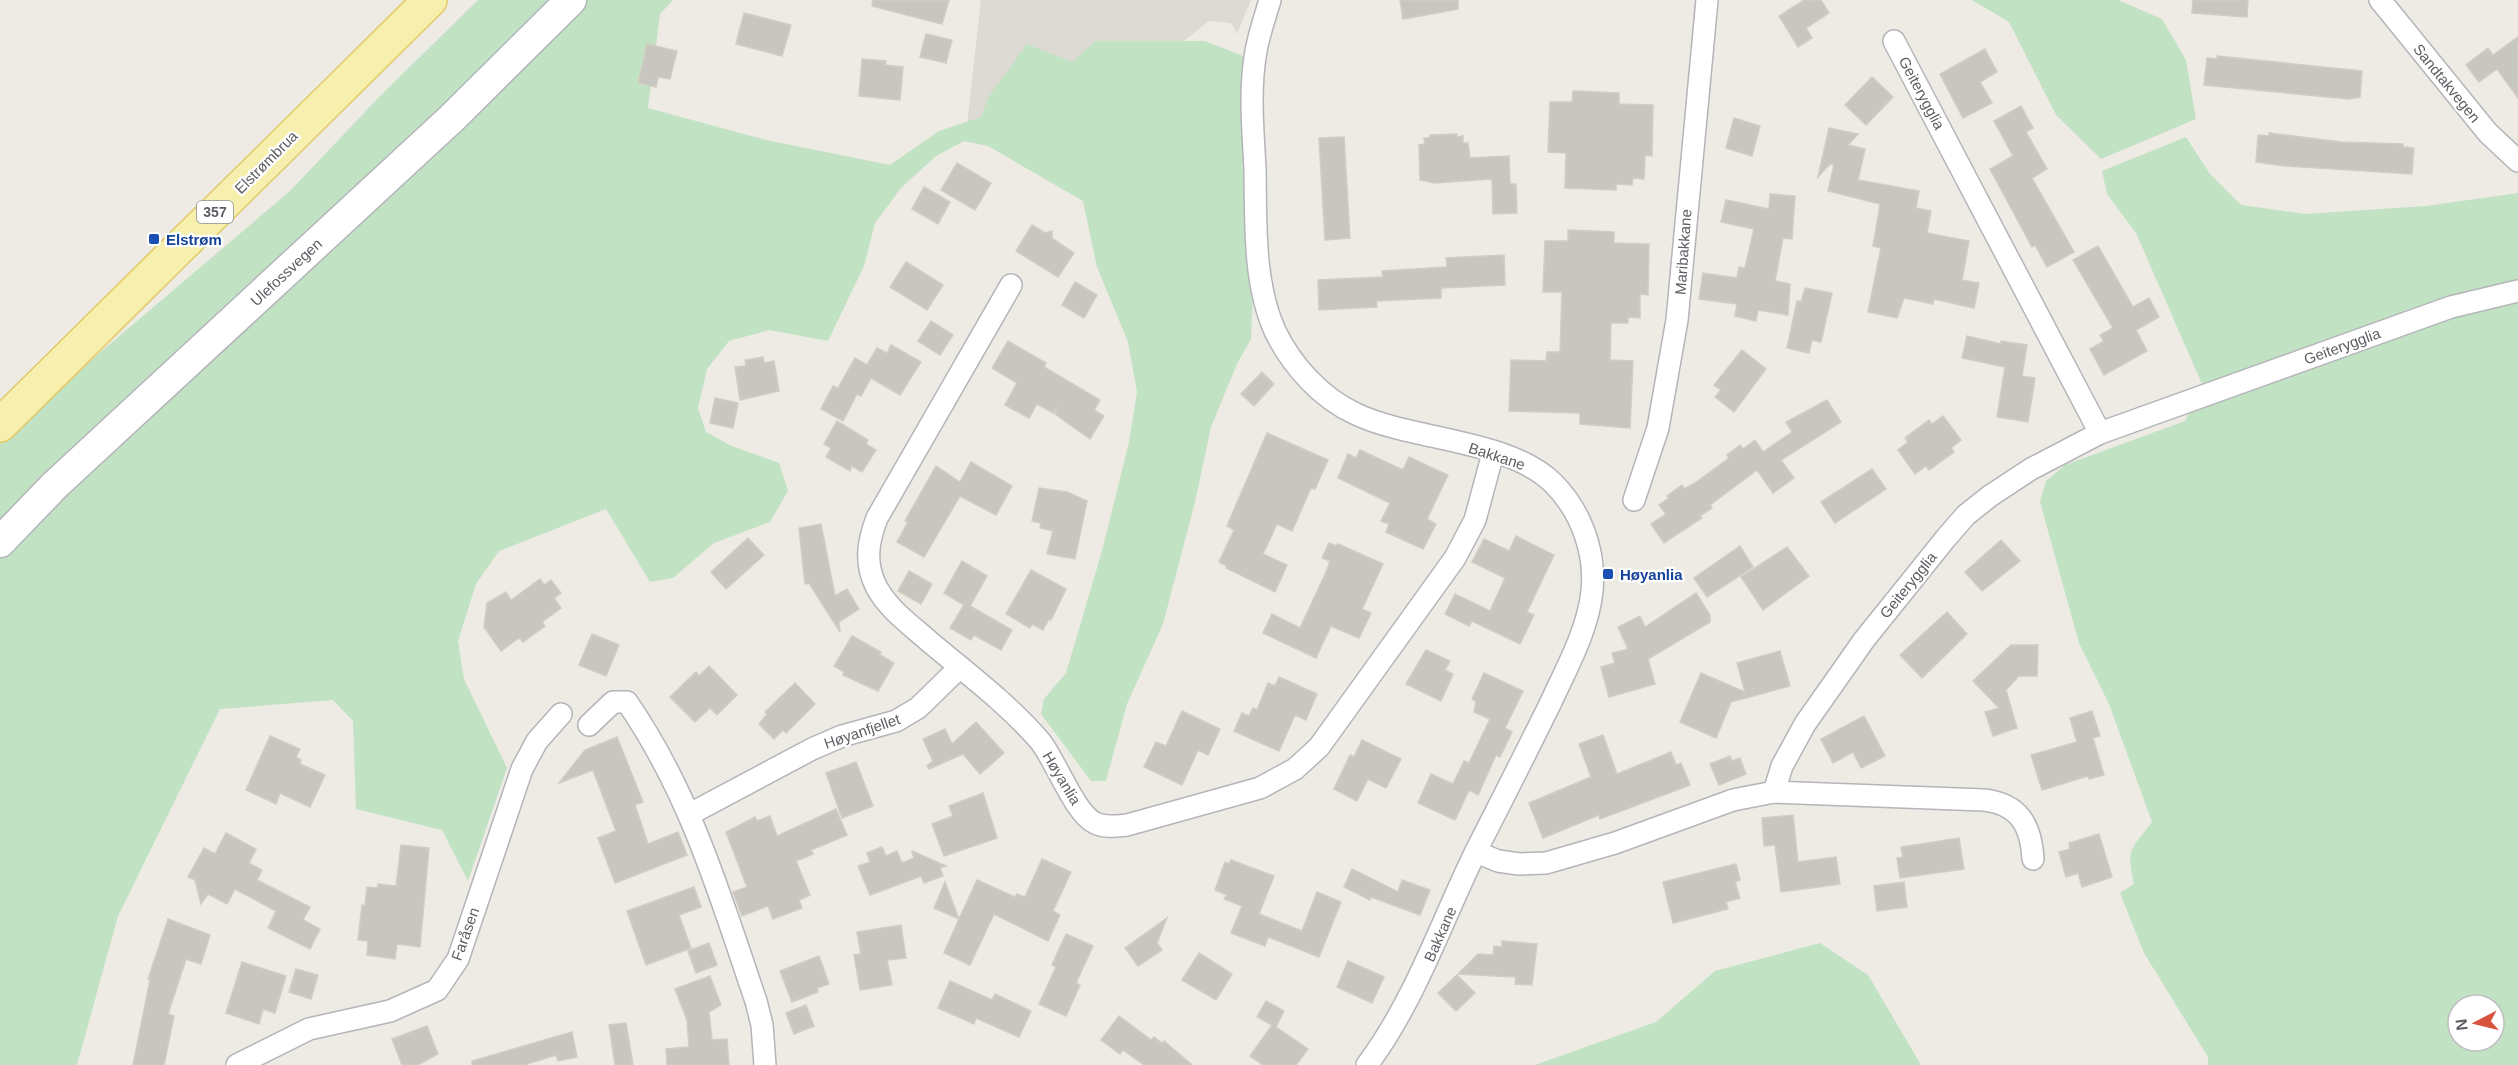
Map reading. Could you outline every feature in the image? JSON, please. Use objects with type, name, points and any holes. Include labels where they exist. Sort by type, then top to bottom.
[{"type":"main road","name":"Elstrømbrua","points":[[0,424],[430,0]]},
{"type":"street","name":"Ulefossvegen","points":[[0,542],[55,485],[452,118],[571,0]]},
{"type":"street","name":"Bakkane","points":[[1270,0],[1256,51],[1252,116],[1259,258],[1267,309],[1275,330],[1298,369],[1336,403],[1357,415],[1512,458],[1541,473],[1568,500],[1580,520],[1587,543],[1592,588],[1589,610],[1570,661],[1476,852],[1422,974],[1385,1041],[1367,1065]]},
{"type":"street","name":"Maribakkane","points":[[1634,500],[1658,428],[1677,320],[1707,0]]},
{"type":"street","name":"Sandtakvegen","points":[[2380,0],[2488,133],[2518,161]]},
{"type":"street","name":"Geiterygglia","points":[[1894,41],[2100,432]]},
{"type":"street","name":"Høyanlia","points":[[1011,285],[877,518],[868,544],[871,574],[885,600],[1040,741],[1056,763],[1075,801],[1086,817],[1096,824],[1127,825],[1260,788],[1295,769],[1319,747],[1455,558],[1475,520],[1493,453]]},
{"type":"street","name":"Geiterygglia","points":[[1774,792],[1782,766],[1805,724],[1896,597],[1966,516],[2031,468],[2100,432],[2451,307],[2518,291]]},
{"type":"street","name":"Høyanfjellet","points":[[690,814],[812,749],[842,736],[896,721],[918,708],[960,667]]},
{"type":"street","points":[[589,725],[613,702],[627,702],[649,735],[690,814],[756,1001],[764,1036],[765,1065]]},
{"type":"street","name":"Faråsen","points":[[237,1065],[309,1029],[390,1011],[437,990],[458,958],[522,769],[537,741],[561,714]]},
{"type":"street","points":[[1476,852],[1497,861],[1519,864],[1546,862],[1616,843],[1733,800],[1774,792],[1984,800],[2004,803],[2013,808],[2027,829],[2033,859]]},
{"type":"shaded area","points":[[981,0],[1251,0],[1237,34],[1231,23],[1209,21],[1159,61],[967,124]]},
{"type":"green space","points":[[478,0],[673,0],[660,14],[648,108],[766,140],[890,165],[939,131],[981,117],[989,96],[1027,44],[1072,62],[1096,41],[1205,41],[1243,56],[1243,159],[1253,291],[1251,339],[1237,364],[1211,427],[1195,502],[1163,624],[1127,704],[1106,781],[1091,781],[1041,714],[1044,699],[1066,673],[1102,551],[1129,442],[1137,392],[1128,342],[1097,267],[1083,201],[988,146],[964,141],[936,156],[901,188],[875,223],[864,266],[828,341],[769,330],[729,341],[707,369],[698,408],[706,432],[732,446],[779,463],[788,491],[770,522],[714,543],[673,578],[650,582],[606,509],[499,551],[476,584],[458,641],[464,679],[507,768],[468,881],[442,830],[356,809],[353,721],[333,700],[220,709],[118,916],[77,1065],[0,1065],[0,443],[97,355],[290,191],[381,95]]},
{"type":"green space","points":[[1972,0],[2118,0],[2162,19],[2186,60],[2196,119],[2101,159],[2056,115],[2009,22]]},
{"type":"green space","points":[[2186,137],[2210,174],[2241,205],[2305,214],[2426,206],[2518,193],[2518,1065],[2208,1065],[2208,1057],[2144,953],[2120,893],[2134,884],[2130,863],[2132,850],[2152,822],[2109,704],[2079,643],[2040,502],[2046,481],[2065,465],[2185,421],[2202,384],[2136,233],[2107,194],[2102,171]]},
{"type":"green space","points":[[1820,943],[1868,975],[1921,1065],[1535,1065],[1656,1022],[1715,971]]},
{"type":"building","points":[[873,0],[949,0],[942,24],[872,6]]},
{"type":"building","points":[[1400,0],[1458,0],[1458,9],[1403,19]]},
{"type":"building","points":[[1804,0],[1821,0],[1829,13],[1806,28],[1812,38],[1798,47],[1779,16]]},
{"type":"building","points":[[2193,0],[2248,0],[2247,17],[2192,13]]},
{"type":"building","points":[[744,13],[791,25],[782,56],[736,44]]},
{"type":"building","points":[[926,34],[952,40],[946,63],[920,57]]},
{"type":"building","points":[[2518,37],[2518,98],[2497,69],[2479,82],[2466,65],[2488,48],[2493,55]]},
{"type":"building","points":[[647,44],[677,51],[670,79],[658,77],[656,87],[638,83]]},
{"type":"building","points":[[1985,49],[1997,72],[1980,82],[1992,103],[1963,118],[1940,74]]},
{"type":"building","points":[[2217,56],[2362,71],[2360,97],[2349,99],[2204,85],[2207,58],[2217,59]]},
{"type":"building","points":[[862,59],[886,61],[885,65],[903,67],[900,100],[859,96]]},
{"type":"building","points":[[1872,77],[1893,97],[1866,125],[1845,105]]},
{"type":"building","points":[[1573,91],[1619,93],[1619,104],[1653,105],[1652,156],[1645,155],[1644,179],[1633,178],[1632,185],[1616,184],[1616,190],[1565,188],[1566,153],[1548,152],[1550,102],[1572,102]]},
{"type":"building","points":[[2021,106],[2033,128],[2026,132],[2047,169],[2032,178],[2074,252],[2047,267],[2035,245],[2032,247],[1990,169],[2013,156],[1994,121]]},
{"type":"building","points":[[1734,118],[1760,126],[1752,156],[1726,148]]},
{"type":"building","points":[[1829,128],[1858,134],[1848,145],[1865,149],[1858,180],[1919,191],[1916,208],[1931,211],[1927,233],[1969,241],[1962,280],[1979,283],[1974,308],[1934,299],[1933,304],[1904,298],[1897,318],[1868,312],[1881,248],[1873,246],[1880,204],[1828,191],[1834,165],[1830,164],[1818,177]]},
{"type":"building","points":[[2269,133],[2341,142],[2403,144],[2403,147],[2414,148],[2412,174],[2256,162],[2258,135],[2269,136]]},
{"type":"building","points":[[1457,134],[1457,137],[1463,136],[1463,143],[1468,143],[1470,158],[1509,156],[1510,184],[1516,184],[1517,213],[1493,214],[1492,179],[1434,183],[1420,180],[1419,145],[1425,144],[1424,138],[1430,138],[1430,135]]},
{"type":"building","points":[[1344,137],[1350,238],[1325,240],[1319,138]]},
{"type":"building","points":[[957,163],[991,183],[975,210],[941,190]]},
{"type":"building","points":[[924,187],[950,202],[938,224],[912,209]]},
{"type":"building","points":[[1770,194],[1795,196],[1792,239],[1783,238],[1775,281],[1790,284],[1788,315],[1758,310],[1756,321],[1735,316],[1737,304],[1699,299],[1703,273],[1737,278],[1739,267],[1745,268],[1754,229],[1721,222],[1726,200],[1769,209]]},
{"type":"building","points":[[1032,225],[1045,233],[1052,231],[1052,238],[1074,253],[1058,277],[1016,251]]},
{"type":"building","points":[[1568,230],[1614,232],[1614,243],[1649,244],[1648,295],[1640,294],[1640,318],[1628,317],[1628,323],[1611,323],[1610,360],[1633,361],[1630,428],[1580,424],[1580,413],[1509,411],[1511,360],[1546,361],[1547,352],[1560,352],[1562,292],[1543,292],[1545,241],[1568,241]]},
{"type":"building","points":[[2098,246],[2133,307],[2149,298],[2159,317],[2136,330],[2147,351],[2104,375],[2090,349],[2104,341],[2100,335],[2113,328],[2073,260]]},
{"type":"building","points":[[1504,255],[1505,285],[1441,288],[1441,298],[1376,301],[1377,307],[1319,310],[1318,280],[1383,277],[1382,271],[1447,267],[1446,258]]},
{"type":"building","points":[[906,262],[943,285],[927,310],[890,287]]},
{"type":"building","points":[[1075,282],[1097,295],[1084,318],[1062,305]]},
{"type":"building","points":[[1805,288],[1832,293],[1821,342],[1812,340],[1809,353],[1787,348],[1797,301],[1801,302]]},
{"type":"building","points":[[931,321],[953,335],[940,355],[918,341]]},
{"type":"building","points":[[1967,336],[2001,344],[2001,341],[2027,345],[2022,376],[2035,378],[2028,422],[1997,417],[2005,367],[1962,358]]},
{"type":"building","points":[[1008,341],[1046,363],[1044,367],[1100,400],[1094,410],[1104,416],[1090,439],[1055,414],[1057,405],[1053,413],[1037,404],[1029,418],[1005,405],[1017,383],[992,368]]},
{"type":"building","points":[[891,345],[921,362],[900,395],[871,378],[861,396],[857,394],[843,421],[821,409],[833,386],[838,388],[855,358],[867,365],[877,348],[887,353]]},
{"type":"building","points":[[1742,350],[1766,369],[1734,412],[1715,397],[1721,390],[1714,385]]},
{"type":"building","points":[[763,357],[764,363],[774,361],[779,391],[740,400],[735,367],[746,366],[745,360]]},
{"type":"building","points":[[1262,372],[1274,384],[1254,406],[1241,394]]},
{"type":"building","points":[[715,398],[738,403],[733,428],[710,423]]},
{"type":"building","points":[[1827,400],[1841,422],[1781,460],[1794,478],[1773,493],[1757,470],[1710,505],[1712,508],[1700,516],[1702,518],[1664,543],[1651,524],[1666,514],[1659,505],[1669,498],[1667,496],[1682,485],[1684,489],[1695,483],[1729,458],[1727,455],[1740,445],[1743,449],[1755,440],[1763,452],[1792,432],[1786,422]]},
{"type":"building","points":[[1943,416],[1961,440],[1951,448],[1954,452],[1929,470],[1926,466],[1915,474],[1898,450],[1908,442],[1905,438],[1929,420],[1932,424]]},
{"type":"building","points":[[837,421],[868,440],[866,444],[876,450],[862,472],[852,466],[850,471],[826,457],[831,448],[824,444]]},
{"type":"building","points":[[1267,433],[1328,460],[1315,489],[1311,488],[1292,531],[1277,524],[1263,554],[1287,565],[1275,592],[1226,568],[1227,566],[1219,562],[1234,530],[1227,526]]},
{"type":"building","points":[[1360,450],[1403,470],[1409,457],[1448,475],[1427,519],[1436,524],[1423,549],[1386,532],[1389,524],[1381,521],[1390,503],[1338,478],[1348,454],[1356,458]]},
{"type":"building","points":[[971,462],[1012,486],[996,515],[960,496],[924,557],[897,542],[908,522],[905,521],[936,466],[960,482]]},
{"type":"building","points":[[1872,469],[1886,489],[1835,523],[1821,502]]},
{"type":"building","points":[[1039,488],[1067,492],[1087,501],[1075,559],[1047,554],[1053,531],[1040,528],[1041,523],[1032,521]]},
{"type":"building","points":[[821,524],[835,596],[847,589],[859,609],[839,622],[840,632],[809,583],[805,584],[799,528]]},
{"type":"building","points":[[1516,536],[1554,555],[1527,612],[1534,615],[1520,644],[1472,621],[1469,626],[1445,614],[1455,594],[1490,611],[1505,578],[1472,562],[1484,539],[1509,551]]},
{"type":"building","points":[[748,538],[764,555],[726,589],[711,572]]},
{"type":"building","points":[[2001,540],[2020,561],[1982,591],[1965,572]]},
{"type":"building","points":[[1329,543],[1336,546],[1338,544],[1383,564],[1362,609],[1371,613],[1359,638],[1331,626],[1316,658],[1263,633],[1272,614],[1300,628],[1327,570],[1330,561],[1322,558]]},
{"type":"building","points":[[1740,546],[1753,567],[1707,597],[1694,578]]},
{"type":"building","points":[[1787,547],[1809,576],[1763,610],[1741,577]]},
{"type":"building","points":[[962,561],[987,576],[970,606],[1012,630],[1001,650],[974,635],[971,640],[950,628],[964,605],[944,593]]},
{"type":"building","points":[[1031,570],[1066,589],[1051,620],[1049,619],[1043,630],[1032,624],[1030,628],[1006,614]]},
{"type":"building","points":[[909,571],[932,584],[921,604],[898,591]]},
{"type":"building","points":[[540,579],[544,585],[551,580],[561,593],[554,598],[561,608],[542,622],[545,626],[523,642],[519,638],[501,651],[484,627],[487,603],[506,592],[511,600]]},
{"type":"building","points":[[1696,593],[1710,615],[1710,622],[1648,659],[1655,684],[1609,697],[1601,667],[1615,663],[1612,653],[1628,649],[1618,627],[1640,616],[1645,627]]},
{"type":"building","points":[[1947,612],[1967,634],[1922,678],[1900,655]]},
{"type":"building","points":[[592,634],[619,645],[606,676],[579,665]]},
{"type":"building","points":[[852,636],[881,652],[880,655],[894,663],[878,691],[843,675],[844,672],[834,666]]},
{"type":"building","points":[[2011,645],[2038,645],[2037,676],[2019,676],[2006,690],[2017,728],[1993,736],[1985,712],[1999,708],[1973,681]]},
{"type":"building","points":[[1426,650],[1450,661],[1445,670],[1453,674],[1441,701],[1406,684]]},
{"type":"building","points":[[1780,651],[1790,686],[1731,702],[1716,738],[1680,722],[1701,673],[1745,692],[1737,663]]},
{"type":"building","points":[[709,666],[737,695],[717,715],[710,708],[695,722],[670,697],[696,672],[699,676]]},
{"type":"building","points":[[1484,673],[1523,691],[1505,728],[1512,732],[1500,757],[1496,755],[1478,795],[1469,790],[1455,820],[1418,803],[1431,774],[1453,784],[1464,761],[1469,763],[1490,719],[1474,712],[1476,702],[1472,699]]},
{"type":"building","points":[[1279,677],[1317,694],[1306,720],[1295,715],[1279,751],[1234,731],[1242,713],[1249,716],[1253,708],[1257,710],[1268,683],[1275,686]]},
{"type":"building","points":[[795,683],[815,704],[786,733],[783,730],[774,739],[759,724],[767,714],[765,712]]},
{"type":"building","points":[[1182,711],[1220,729],[1208,755],[1198,750],[1182,785],[1144,767],[1156,742],[1166,746]]},
{"type":"building","points":[[2092,711],[2100,736],[2093,738],[2104,775],[2089,779],[2088,776],[2042,790],[2031,755],[2077,742],[2070,718]]},
{"type":"building","points":[[1864,716],[1885,756],[1861,768],[1853,752],[1833,763],[1821,739]]},
{"type":"building","points":[[976,722],[1004,753],[980,774],[963,754],[929,769],[927,766],[933,761],[923,739],[945,729],[952,744]]},
{"type":"building","points":[[1603,735],[1617,774],[1671,752],[1676,765],[1681,763],[1690,785],[1600,819],[1599,815],[1543,838],[1529,803],[1591,777],[1579,744]]},
{"type":"building","points":[[270,736],[300,749],[296,757],[301,760],[300,764],[325,775],[310,807],[280,793],[276,804],[246,790]]},
{"type":"building","points":[[617,737],[643,802],[635,805],[648,844],[678,832],[687,855],[615,883],[598,838],[616,831],[593,770],[559,783],[585,750]]},
{"type":"building","points":[[1362,740],[1401,759],[1386,788],[1368,779],[1357,801],[1334,789],[1350,755],[1354,757]]},
{"type":"building","points":[[1730,756],[1732,761],[1740,758],[1746,774],[1719,785],[1710,764]]},
{"type":"building","points":[[856,762],[873,806],[842,818],[826,773]]},
{"type":"building","points":[[983,793],[997,838],[944,856],[932,824],[953,816],[949,806]]},
{"type":"building","points":[[836,809],[847,835],[811,850],[813,854],[796,861],[810,895],[799,900],[802,908],[773,919],[768,906],[742,916],[733,892],[747,887],[726,832],[755,817],[757,821],[770,816],[777,836]]},
{"type":"building","points":[[1793,815],[1798,862],[1836,857],[1840,884],[1781,892],[1775,845],[1764,846],[1762,818]]},
{"type":"building","points":[[226,833],[256,849],[249,863],[262,870],[257,880],[310,907],[303,920],[320,929],[310,949],[268,928],[276,911],[235,889],[227,904],[208,894],[201,904],[195,880],[188,877],[204,848],[215,854]]},
{"type":"building","points":[[2099,834],[2112,877],[2082,887],[2078,873],[2066,877],[2059,852],[2070,849],[2069,843]]},
{"type":"building","points":[[1959,838],[1964,869],[1900,878],[1897,858],[1903,857],[1901,847]]},
{"type":"building","points":[[401,845],[429,848],[420,947],[397,944],[395,959],[367,955],[368,941],[358,940],[362,905],[365,906],[367,887],[378,888],[378,884],[396,886]]},
{"type":"building","points":[[882,847],[886,856],[897,851],[902,863],[914,858],[912,851],[946,866],[940,868],[943,876],[924,883],[921,876],[870,895],[858,866],[870,862],[867,853]]},
{"type":"building","points":[[1042,859],[1071,872],[1053,911],[1060,915],[1048,941],[994,914],[970,965],[944,953],[977,880],[1015,897],[1017,894],[1025,897]]},
{"type":"building","points":[[1231,860],[1274,876],[1259,914],[1302,931],[1317,892],[1341,902],[1319,957],[1268,937],[1265,946],[1231,933],[1242,906],[1224,899],[1227,895],[1215,890],[1225,862],[1229,864]]},
{"type":"building","points":[[1736,864],[1740,880],[1735,882],[1740,898],[1726,902],[1728,909],[1673,923],[1663,882]]},
{"type":"building","points":[[1352,869],[1398,892],[1402,880],[1430,890],[1420,915],[1371,897],[1370,900],[1344,887]]},
{"type":"building","points":[[945,882],[959,919],[934,908]]},
{"type":"building","points":[[1904,882],[1907,907],[1877,911],[1874,886]]},
{"type":"building","points":[[694,887],[701,907],[679,915],[691,948],[646,965],[627,911]]},
{"type":"building","points":[[1167,918],[1157,943],[1162,950],[1138,966],[1125,948]]},
{"type":"building","points":[[168,919],[210,935],[201,964],[186,959],[168,1014],[174,1016],[164,1065],[133,1065],[150,980],[148,979]]},
{"type":"building","points":[[901,925],[906,958],[887,960],[892,985],[860,990],[854,955],[861,954],[857,932]]},
{"type":"building","points":[[1066,934],[1093,946],[1076,983],[1080,985],[1066,1016],[1039,1004],[1056,967],[1052,965]]},
{"type":"building","points":[[1502,941],[1537,944],[1532,985],[1515,984],[1516,977],[1458,974],[1478,954],[1493,955],[1494,946],[1502,947]]},
{"type":"building","points":[[709,943],[717,965],[696,973],[688,951]]},
{"type":"building","points":[[1199,953],[1232,974],[1216,1000],[1182,980]]},
{"type":"building","points":[[819,956],[829,984],[817,988],[818,992],[792,1002],[780,971]]},
{"type":"building","points":[[1348,961],[1384,977],[1372,1003],[1337,987]]},
{"type":"building","points":[[242,962],[286,976],[275,1013],[263,1009],[259,1024],[226,1013]]},
{"type":"building","points":[[296,969],[318,975],[311,999],[289,992]]},
{"type":"building","points":[[1457,975],[1475,993],[1456,1011],[1438,993]]},
{"type":"building","points":[[710,976],[721,1005],[709,1012],[712,1040],[727,1039],[729,1065],[667,1065],[666,1049],[689,1047],[687,1020],[675,989]]},
{"type":"building","points":[[950,981],[992,1000],[995,994],[1031,1011],[1019,1037],[976,1018],[974,1024],[938,1008]]},
{"type":"building","points":[[1266,1001],[1284,1011],[1276,1027],[1308,1049],[1296,1065],[1263,1065],[1250,1056],[1272,1025],[1257,1017]]},
{"type":"building","points":[[806,1005],[814,1026],[794,1034],[786,1013]]},
{"type":"building","points":[[1119,1016],[1151,1040],[1154,1037],[1162,1043],[1164,1041],[1192,1065],[1144,1065],[1123,1050],[1120,1054],[1101,1040]]},
{"type":"building","points":[[626,1023],[633,1065],[615,1065],[609,1025]]},
{"type":"building","points":[[427,1026],[438,1054],[418,1065],[402,1065],[392,1039]]},
{"type":"building","points":[[572,1032],[577,1057],[558,1061],[556,1055],[524,1065],[472,1065],[472,1061]]},
{"type":"place","name":"Elstrøm","points":[[154,239]]},
{"type":"place","name":"Høyanlia","points":[[1608,574]]}]
